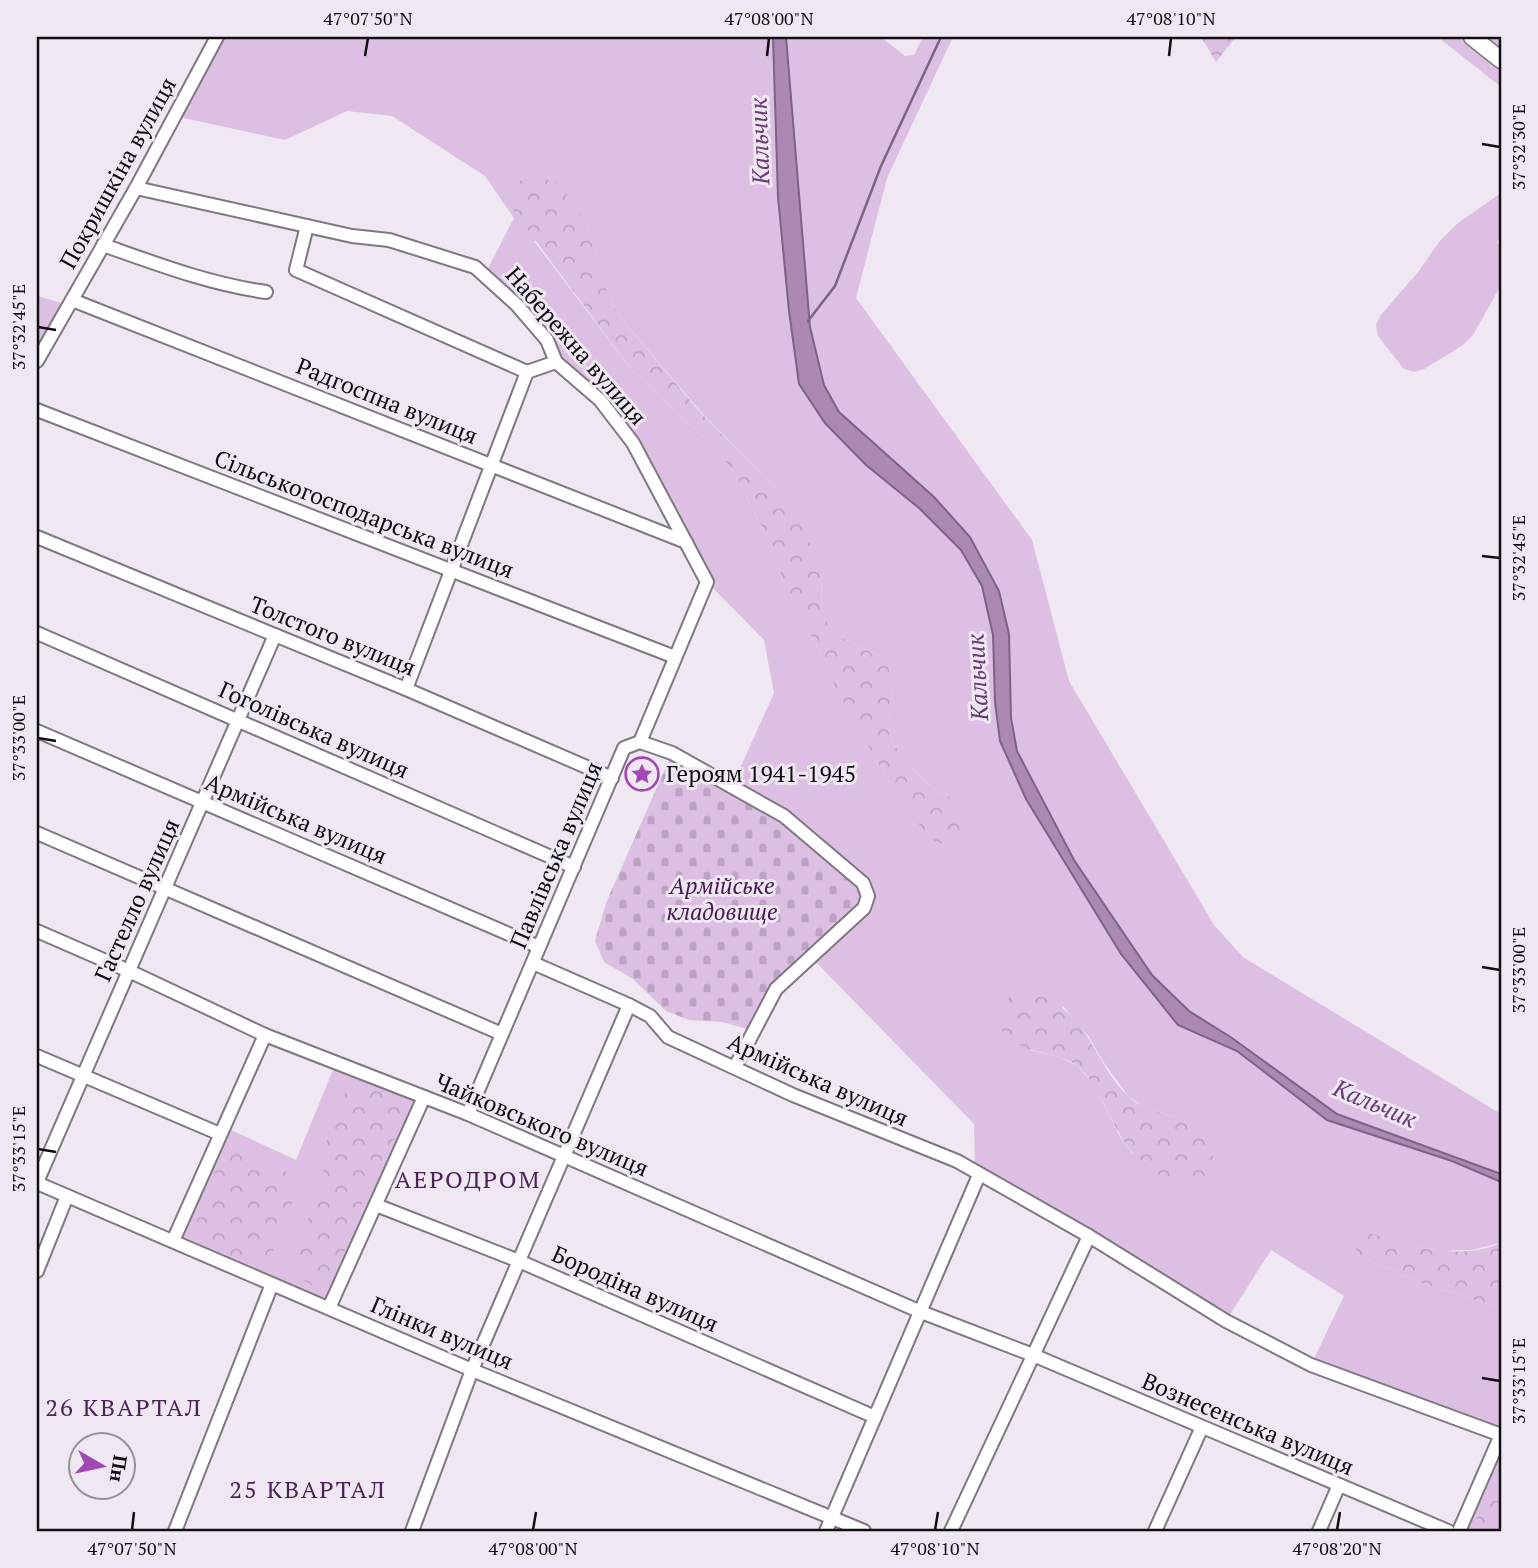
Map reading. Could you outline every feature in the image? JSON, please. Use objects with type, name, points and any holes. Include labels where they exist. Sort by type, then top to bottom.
[{"type":"main road","points":[[1472,37],[1501,60]]},
{"type":"street","name":"Покришкіна вулиця","points":[[37,361],[136,188],[216,39]]},
{"type":"street","name":"Набережна вулиця","points":[[136,188],[352,236],[389,240],[475,267],[532,322],[547,340],[556,362],[600,400],[633,443],[707,582]]},
{"type":"street","points":[[307,226],[296,271],[527,372],[556,362]]},
{"type":"street","points":[[103,246],[197,278],[266,292]]},
{"type":"street","name":"Радгоспна вулиця","points":[[72,300],[686,542]]},
{"type":"street","points":[[406,689],[527,372]]},
{"type":"street","name":"Сільськогосподарська вулиця","points":[[37,410],[675,657]]},
{"type":"street","name":"Толстого вулиця","points":[[37,537],[406,689],[612,778]]},
{"type":"street","name":"Павлівська вулиця","points":[[468,1114],[625,748],[640,742],[707,582]]},
{"type":"street","name":"Гоголівська вулиця","points":[[37,633],[574,867]]},
{"type":"street","name":"Гастелло вулиця","points":[[37,1183],[275,635]]},
{"type":"street","name":"Армійська вулиця","points":[[37,731],[540,947]]},
{"type":"street","points":[[640,742],[672,753],[784,816],[863,883],[868,896],[864,908],[776,989],[735,1066]]},
{"type":"street","points":[[37,833],[502,1034]]},
{"type":"street","name":"Чайковського вулиця","points":[[37,932],[129,971],[265,1035],[468,1114],[920,1312],[1033,1355]]},
{"type":"street","name":"Армійська вулиця","points":[[533,963],[629,1004],[650,1016],[668,1037],[842,1116],[957,1161],[1089,1236]]},
{"type":"street","points":[[412,1531],[472,1370],[629,1004]]},
{"type":"street","points":[[173,1241],[265,1035]]},
{"type":"street","points":[[37,1056],[220,1134]]},
{"type":"street","points":[[329,1308],[424,1097]]},
{"type":"street","points":[[826,1531],[979,1175]]},
{"type":"street","name":"Глінки вулиця","points":[[37,1183],[472,1370],[864,1531]]},
{"type":"street","points":[[37,1271],[67,1196]]},
{"type":"street","name":"Бородіна вулиця","points":[[376,1205],[519,1261],[875,1417]]},
{"type":"street","points":[[951,1531],[1089,1236],[1226,1321],[1311,1365],[1501,1435],[1459,1531]]},
{"type":"street","points":[[175,1531],[272,1284]]},
{"type":"street","name":"Вознесенська вулиця","points":[[1033,1355],[1448,1531]]},
{"type":"street","points":[[1155,1531],[1202,1427]]},
{"type":"street","points":[[1319,1531],[1339,1485]]},
{"type":"green space","points":[[200,37],[773,37],[778,197],[799,384],[825,423],[866,465],[919,508],[961,550],[982,586],[993,635],[995,702],[1000,741],[1026,799],[1121,954],[1178,1025],[1237,1051],[1327,1120],[1452,1161],[1501,1182],[1501,1243],[1471,1250],[1442,1251],[1413,1246],[1364,1258],[1424,1284],[1501,1308],[1501,1531],[1460,1531],[1500,1435],[1311,1365],[1344,1296],[1271,1250],[1226,1321],[975,1172],[974,1124],[812,958],[732,786],[774,693],[764,640],[707,582],[633,443],[556,362],[547,340],[485,274],[514,218],[485,176],[392,116],[347,111],[285,140],[175,116],[214,42]],"holes":[[[587,225],[607,291],[620,317],[700,411],[776,489],[822,574],[821,604],[827,622],[842,638],[879,656],[893,687],[887,727],[893,744],[924,781],[952,798],[886,777],[783,583],[777,559],[737,477],[718,451],[631,369],[534,241]],[[1063,1006],[1089,1037],[1128,1096],[1146,1108],[1184,1120],[1133,1154],[1119,1135],[1095,1086],[1078,1066],[1059,1057],[1030,1050]]]},
{"type":"green space","points":[[786,37],[881,37],[905,56],[914,55],[923,37],[953,37],[887,178],[856,298],[1032,540],[1069,681],[1214,925],[1243,957],[1501,1114],[1501,1174],[1337,1114],[1232,1038],[1189,1011],[1152,975],[1074,860],[1017,751],[1011,718],[1009,634],[999,590],[970,537],[934,497],[839,412],[824,385],[810,327]]},
{"type":"green space","points":[[1201,37],[1236,37],[1216,62]]},
{"type":"green space","points":[[1438,37],[1501,37],[1501,87]]},
{"type":"green space","points":[[529,177],[541,177],[555,182],[575,204],[587,225],[607,291],[620,317],[699,411],[776,489],[800,523],[818,558],[822,574],[821,604],[827,622],[842,638],[879,656],[888,667],[893,687],[887,727],[893,744],[924,781],[963,808],[968,823],[965,835],[958,843],[947,845],[936,842],[926,834],[886,777],[836,689],[825,659],[793,608],[777,559],[737,477],[718,451],[631,369],[512,209],[509,196],[513,184]]},
{"type":"green space","points":[[1501,193],[1501,237],[1497,242],[1501,247],[1501,285],[1473,335],[1463,345],[1424,369],[1414,372],[1404,369],[1378,336],[1376,325],[1380,316],[1419,271],[1439,242],[1458,223]]},
{"type":"green space","points":[[37,296],[69,305],[44,348],[37,343]]},
{"type":"green space","name":"Армійське кладовище","points":[[672,753],[784,816],[868,896],[776,989],[755,1031],[722,1022],[689,1020],[666,1011],[633,979],[604,962],[595,941],[606,903]]},
{"type":"green space","points":[[1033,993],[1052,1001],[1067,1012],[1128,1096],[1147,1108],[1191,1122],[1205,1131],[1213,1147],[1211,1164],[1206,1175],[1191,1181],[1180,1181],[1169,1179],[1149,1168],[1125,1142],[1097,1091],[1080,1068],[1059,1057],[1032,1050],[1009,1039],[1002,1030],[999,1018],[1003,1004],[1014,995]]},
{"type":"green space","points":[[266,1038],[421,1098],[327,1305],[177,1240]],"holes":[[[269,1045],[333,1070],[296,1160],[231,1130]]]},
{"type":"green space","points":[[355,1082],[374,1086],[394,1096],[402,1104],[404,1119],[383,1167],[365,1192],[355,1228],[332,1282],[327,1289],[319,1288],[296,1273],[294,1251],[324,1181],[322,1154],[330,1131],[346,1091]]},
{"type":"green space","points":[[231,1148],[256,1155],[274,1164],[292,1179],[293,1200],[286,1227],[273,1251],[257,1263],[234,1259],[206,1246],[194,1235],[200,1206],[218,1163],[226,1150]]},
{"type":"green space","points":[[1366,1232],[1433,1250],[1468,1251],[1501,1243],[1501,1308],[1424,1284],[1364,1258],[1356,1250],[1354,1238]]},
{"type":"green space","points":[[1501,1462],[1501,1499],[1488,1531],[1471,1531]]},
{"type":"shaded area","points":[[773,37],[786,37],[810,327],[824,385],[839,412],[934,497],[970,537],[999,591],[1009,634],[1011,718],[1017,751],[1074,860],[1152,975],[1189,1011],[1232,1038],[1337,1114],[1501,1174],[1501,1182],[1452,1161],[1327,1120],[1237,1051],[1178,1025],[1121,954],[1026,799],[1000,741],[995,702],[993,635],[982,586],[961,550],[919,508],[866,465],[825,423],[799,384],[778,197]]},
{"type":"waterway","points":[[808,321],[835,286],[881,166],[941,37]]},
{"type":"place","name":"Героям 1941-1945","points":[[642,774]]},
{"type":"district","name":"АЕРОДРОМ","points":[[468,1180]]},
{"type":"district","name":"26 КВАРТАЛ","points":[[124,1408]]},
{"type":"district","name":"25 КВАРТАЛ","points":[[308,1490]]},
{"type":"water label","name":"Кальчик","points":[[760,141]]},
{"type":"water label","name":"Кальчик","points":[[978,677]]},
{"type":"water label","name":"Кальчик","points":[[1375,1104]]}]
